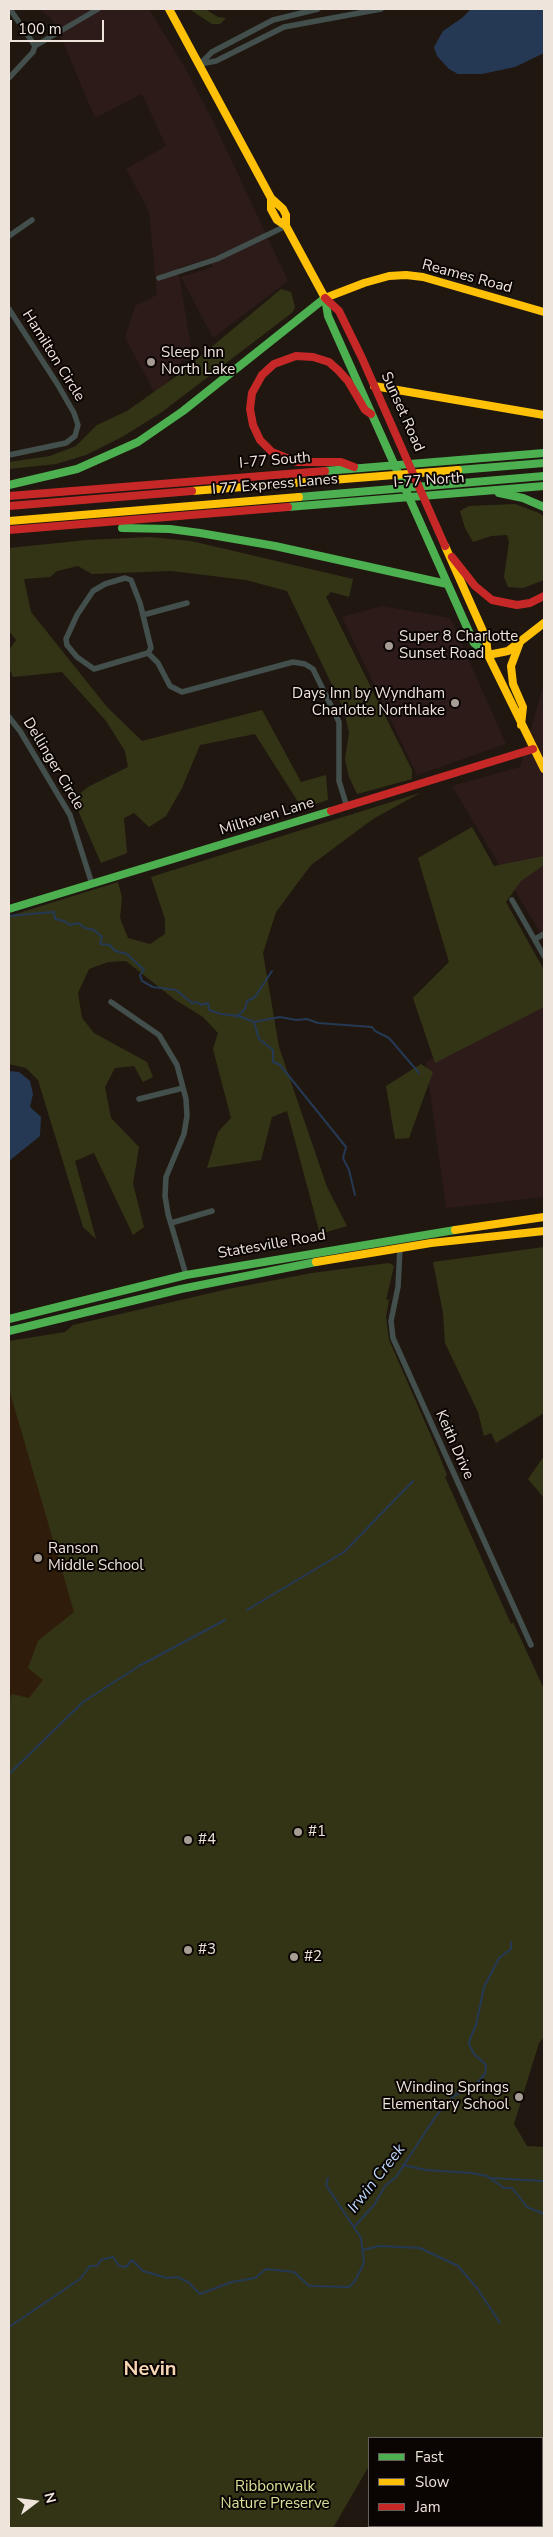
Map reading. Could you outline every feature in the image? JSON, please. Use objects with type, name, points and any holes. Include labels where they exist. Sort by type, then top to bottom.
[{"type":"main road","name":"Sunset Road","points":[[169,9],[270,198],[271,209],[277,220],[286,226],[325,298],[328,316],[474,643],[488,655]]},
{"type":"main road","name":"Reames Road","points":[[9,484],[77,469],[138,442],[183,411],[325,298],[364,283],[389,276],[423,277],[544,312]]},
{"type":"main road","name":"Sunset Road","points":[[325,298],[339,310],[452,557],[486,638],[488,655],[544,769]]},
{"type":"main road","points":[[357,469],[341,462],[297,462],[272,452],[260,440],[252,425],[250,409],[252,393],[262,375],[274,364],[296,356],[313,357],[329,362],[338,370],[348,381],[366,410],[371,414]]},
{"type":"main road","points":[[374,386],[544,415]]},
{"type":"main road","name":"I-77 South","points":[[9,496],[544,453]]},
{"type":"main road","name":"I 77 Express Lanes","points":[[9,506],[544,463]]},
{"type":"main road","name":"I 77 Express Lanes","points":[[9,521],[544,476]]},
{"type":"main road","name":"I-77 North","points":[[105,522],[544,486]]},
{"type":"main road","points":[[485,491],[523,498],[544,507]]},
{"type":"main road","points":[[9,530],[105,522],[119,528],[186,530],[265,544],[448,584]]},
{"type":"main road","points":[[452,557],[475,586],[492,600],[518,605],[544,596]]},
{"type":"main road","points":[[488,655],[508,651],[544,623]]},
{"type":"main road","points":[[520,642],[511,666],[513,684],[523,706],[521,725]]},
{"type":"main road","name":"Milhaven Lane","points":[[9,908],[533,749]]},
{"type":"main road","name":"Statesville Road","points":[[9,1319],[186,1275],[388,1239],[544,1217]]},
{"type":"main road","name":"Statesville Road","points":[[9,1330],[236,1277],[400,1248],[544,1231]]},
{"type":"street","points":[[10,9],[35,46]]},
{"type":"street","points":[[9,78],[33,52],[35,46],[98,9]]},
{"type":"street","points":[[200,64],[212,52],[274,20],[318,9]]},
{"type":"street","points":[[200,64],[216,61],[284,27],[380,9]]},
{"type":"street","points":[[9,236],[32,220]]},
{"type":"street","points":[[159,278],[217,259],[286,226]]},
{"type":"street","name":"Hamilton Circle","points":[[9,309],[66,398],[78,425],[75,436],[66,443],[9,455]]},
{"type":"street","points":[[126,578],[131,580],[143,615],[151,648],[148,653],[94,669],[77,657],[67,645],[66,639],[93,591],[105,584],[126,578]]},
{"type":"street","points":[[143,615],[187,603]]},
{"type":"street","points":[[148,653],[158,663],[170,686],[182,692],[293,662],[305,664],[313,669],[339,722],[339,781],[347,807]]},
{"type":"street","name":"Dellinger Circle","points":[[9,717],[20,730],[70,815],[92,884]]},
{"type":"street","points":[[512,900],[544,956]]},
{"type":"street","points":[[535,939],[544,934]]},
{"type":"street","points":[[111,1002],[159,1035],[174,1056],[183,1088],[187,1105],[186,1128],[170,1164],[165,1183],[166,1208],[186,1275]]},
{"type":"street","points":[[139,1099],[183,1088]]},
{"type":"street","points":[[171,1223],[212,1210]]},
{"type":"street","name":"Keith Drive","points":[[400,1248],[398,1287],[391,1321],[393,1338],[531,1645]]},
{"type":"shaded area","points":[[39,9],[149,9],[184,66],[213,121],[288,281],[213,338],[181,277],[213,267],[210,258],[178,268],[191,348],[165,385],[155,393],[125,338],[135,306],[157,295],[149,211],[126,169],[166,146],[142,94],[95,118],[51,18]]},
{"type":"shaded area","points":[[382,606],[450,618],[506,744],[417,775],[342,617]]},
{"type":"shaded area","points":[[544,683],[544,939],[452,786],[520,767]]},
{"type":"shaded area","points":[[544,1000],[544,1197],[446,1208],[426,1062]]},
{"type":"shaded area","name":"Ranson Middle School","points":[[9,1375],[126,1741],[9,1771]]},
{"type":"green space","points":[[189,9],[205,9],[218,17],[226,18],[220,24],[212,24]]},
{"type":"green space","points":[[281,289],[291,292],[295,307],[293,312],[162,412],[122,437],[86,455],[56,464],[9,469],[9,462],[50,456],[76,446],[97,425],[127,411],[178,375]]},
{"type":"green space","points":[[515,504],[539,513],[544,517],[544,580],[523,588],[508,587],[504,577],[509,542],[507,535],[491,536],[473,542],[465,528],[460,511],[469,506]]},
{"type":"green space","points":[[149,537],[191,541],[353,579],[349,597],[331,592],[326,597],[412,770],[412,779],[357,794],[349,777],[345,759],[349,733],[344,710],[287,591],[246,580],[171,571],[92,574],[78,566],[57,571],[50,577],[24,579],[31,612],[107,707],[142,741],[262,710],[301,782],[326,775],[328,800],[302,808],[255,734],[200,745],[182,788],[166,816],[149,827],[134,813],[124,818],[127,853],[101,863],[73,799],[88,787],[128,767],[125,751],[106,721],[62,672],[13,677],[9,668],[9,650],[16,640],[9,631],[9,548],[87,540]]},
{"type":"green space","points":[[420,793],[373,819],[311,865],[276,912],[263,953],[279,1047],[327,1187],[347,1226],[320,1234],[287,1111],[272,1117],[261,1160],[207,1168],[218,1132],[231,1118],[213,1049],[218,1033],[203,1017],[174,999],[126,961],[108,962],[89,969],[78,993],[82,1018],[94,1033],[147,1062],[153,1077],[143,1082],[134,1066],[115,1068],[105,1087],[111,1118],[139,1147],[133,1184],[144,1227],[133,1235],[94,1153],[75,1161],[96,1239],[83,1227],[38,1080],[26,1068],[9,1064],[9,916],[118,882],[122,898],[120,918],[128,938],[150,944],[165,934],[165,919],[151,877]]},
{"type":"green space","points":[[472,827],[494,866],[544,856],[544,865],[521,881],[506,902],[544,970],[544,1007],[435,1063],[413,998],[449,962],[418,858]]},
{"type":"green space","points":[[421,1064],[433,1072],[409,1138],[395,1139],[386,1086]]},
{"type":"green space","points":[[544,1247],[544,1413],[496,1443],[491,1433],[484,1436],[478,1412],[445,1343],[443,1313],[433,1262]]},
{"type":"green space","name":"Ribbonwalk Nature Preserve","points":[[389,1263],[394,1266],[386,1300],[389,1299],[386,1317],[389,1340],[435,1445],[447,1475],[445,1477],[511,1624],[513,1622],[544,1689],[544,2037],[539,2043],[514,2124],[527,2146],[544,2147],[544,2528],[416,2528],[543,2527],[543,2437],[368,2437],[368,2468],[333,2528],[9,2528],[9,1700],[12,1694],[29,1698],[43,1680],[28,1668],[38,1641],[74,1612],[9,1389],[9,1341],[65,1332],[73,1325],[228,1289],[312,1273]]},
{"type":"green space","points":[[544,1456],[544,1498],[528,1479]]},
{"type":"water","points":[[471,9],[544,9],[544,53],[515,67],[482,74],[458,74],[449,69],[437,56],[434,47],[443,31],[462,18]]},
{"type":"water","points":[[9,1071],[19,1072],[30,1081],[33,1094],[30,1107],[41,1117],[40,1136],[9,1161]]},
{"type":"waterway","points":[[9,916],[54,912],[55,919],[70,925],[78,923],[85,928],[94,930],[102,937],[100,944],[110,945],[115,951],[127,954],[144,970],[140,975],[142,981],[153,987],[176,990],[192,1003],[197,1002],[201,1005],[208,1003],[209,1010],[221,1014],[239,1016],[254,1022],[280,1017],[296,1020],[307,1019],[318,1023],[372,1027],[375,1031],[389,1038],[419,1073]]},
{"type":"waterway","points":[[236,1017],[245,1009],[247,1001],[255,997],[272,971]]},
{"type":"waterway","points":[[254,1022],[259,1039],[273,1050],[273,1062],[280,1065],[346,1147],[343,1158],[349,1170],[355,1195]]},
{"type":"waterway","points":[[247,1610],[344,1552],[413,1481]]},
{"type":"waterway","points":[[9,1774],[83,1702],[139,1666],[225,1620]]},
{"type":"waterway","name":"Irwin Creek","points":[[355,2226],[374,2205],[385,2186],[396,2177],[436,2116],[454,2096],[476,2084],[485,2074],[486,2065],[474,2054],[469,2044],[476,2025],[484,1987],[499,1958],[511,1949],[511,1942]]},
{"type":"waterway","points":[[403,2165],[426,2170],[472,2173],[487,2176],[504,2188],[512,2188],[527,2207],[544,2214]]},
{"type":"waterway","name":"Irwin Creek","points":[[9,2327],[80,2279],[90,2266],[97,2266],[101,2260],[113,2257],[119,2266],[126,2267],[132,2260],[143,2271],[167,2278],[177,2277],[188,2282],[200,2294],[232,2282],[255,2278],[266,2269],[294,2272],[309,2286],[349,2287],[355,2281],[364,2263],[361,2238],[326,2185],[328,2178]]},
{"type":"waterway","points":[[490,2178],[544,2181]]},
{"type":"waterway","points":[[363,2250],[379,2246],[420,2248],[458,2266],[477,2288],[500,2323]]},
{"type":"traffic: fast","points":[[325,298],[328,316],[474,643],[488,655]]},
{"type":"traffic: fast","points":[[9,485],[77,469],[138,442],[183,411],[325,298]]},
{"type":"traffic: fast","points":[[325,471],[544,453]]},
{"type":"traffic: fast","points":[[458,470],[544,463]]},
{"type":"traffic: fast","points":[[299,497],[544,476]]},
{"type":"traffic: fast","points":[[288,507],[544,486]]},
{"type":"traffic: fast","points":[[499,493],[523,498],[544,507]]},
{"type":"traffic: fast","points":[[122,528],[170,529],[200,533],[275,546],[447,584]]},
{"type":"traffic: fast","points":[[9,909],[331,811]]},
{"type":"traffic: fast","points":[[9,1319],[186,1275],[455,1230]]},
{"type":"traffic: fast","points":[[9,1331],[181,1289],[316,1262]]},
{"type":"traffic: slow","points":[[169,9],[271,198],[271,209],[277,220],[286,226]]},
{"type":"traffic: slow","points":[[271,198],[283,209],[286,215],[286,226],[325,298],[364,283],[389,276],[406,275],[423,277],[544,312]]},
{"type":"traffic: slow","points":[[374,386],[544,415]]},
{"type":"traffic: slow","points":[[192,491],[458,470]]},
{"type":"traffic: slow","points":[[9,521],[299,497]]},
{"type":"traffic: slow","points":[[445,546],[486,638],[488,655],[544,769]]},
{"type":"traffic: slow","points":[[488,655],[508,651],[544,623]]},
{"type":"traffic: slow","points":[[520,642],[511,666],[513,684],[523,707],[521,725]]},
{"type":"traffic: slow","points":[[455,1230],[544,1217]]},
{"type":"traffic: slow","points":[[316,1262],[431,1243],[544,1231]]},
{"type":"traffic: jam","points":[[325,298],[339,311],[362,358],[445,546]]},
{"type":"traffic: jam","points":[[354,467],[341,462],[297,462],[272,452],[260,440],[253,425],[250,409],[252,393],[262,375],[274,364],[296,356],[313,357],[329,362],[338,370],[348,381],[365,410],[371,414]]},
{"type":"traffic: jam","points":[[9,496],[325,471]]},
{"type":"traffic: jam","points":[[9,506],[192,491]]},
{"type":"traffic: jam","points":[[9,530],[288,507]]},
{"type":"traffic: jam","points":[[452,557],[475,586],[492,600],[517,605],[530,603],[544,596]]},
{"type":"traffic: jam","points":[[331,811],[533,749]]},
{"type":"place","name":"Sleep Inn North Lake","points":[[151,362]]},
{"type":"place","name":"Super 8 Charlotte Sunset Road","points":[[389,646]]},
{"type":"place","name":"Days Inn by Wyndham Charlotte Northlake","points":[[455,703]]},
{"type":"place","name":"Ranson Middle School","points":[[38,1558]]},
{"type":"place","name":"#1","points":[[298,1832]]},
{"type":"place","name":"#4","points":[[188,1840]]},
{"type":"place","name":"#3","points":[[188,1950]]},
{"type":"place","name":"#2","points":[[294,1957]]},
{"type":"place","name":"Winding Springs Elementary School","points":[[519,2097]]},
{"type":"district","name":"Nevin","points":[[150,2370]]}]
